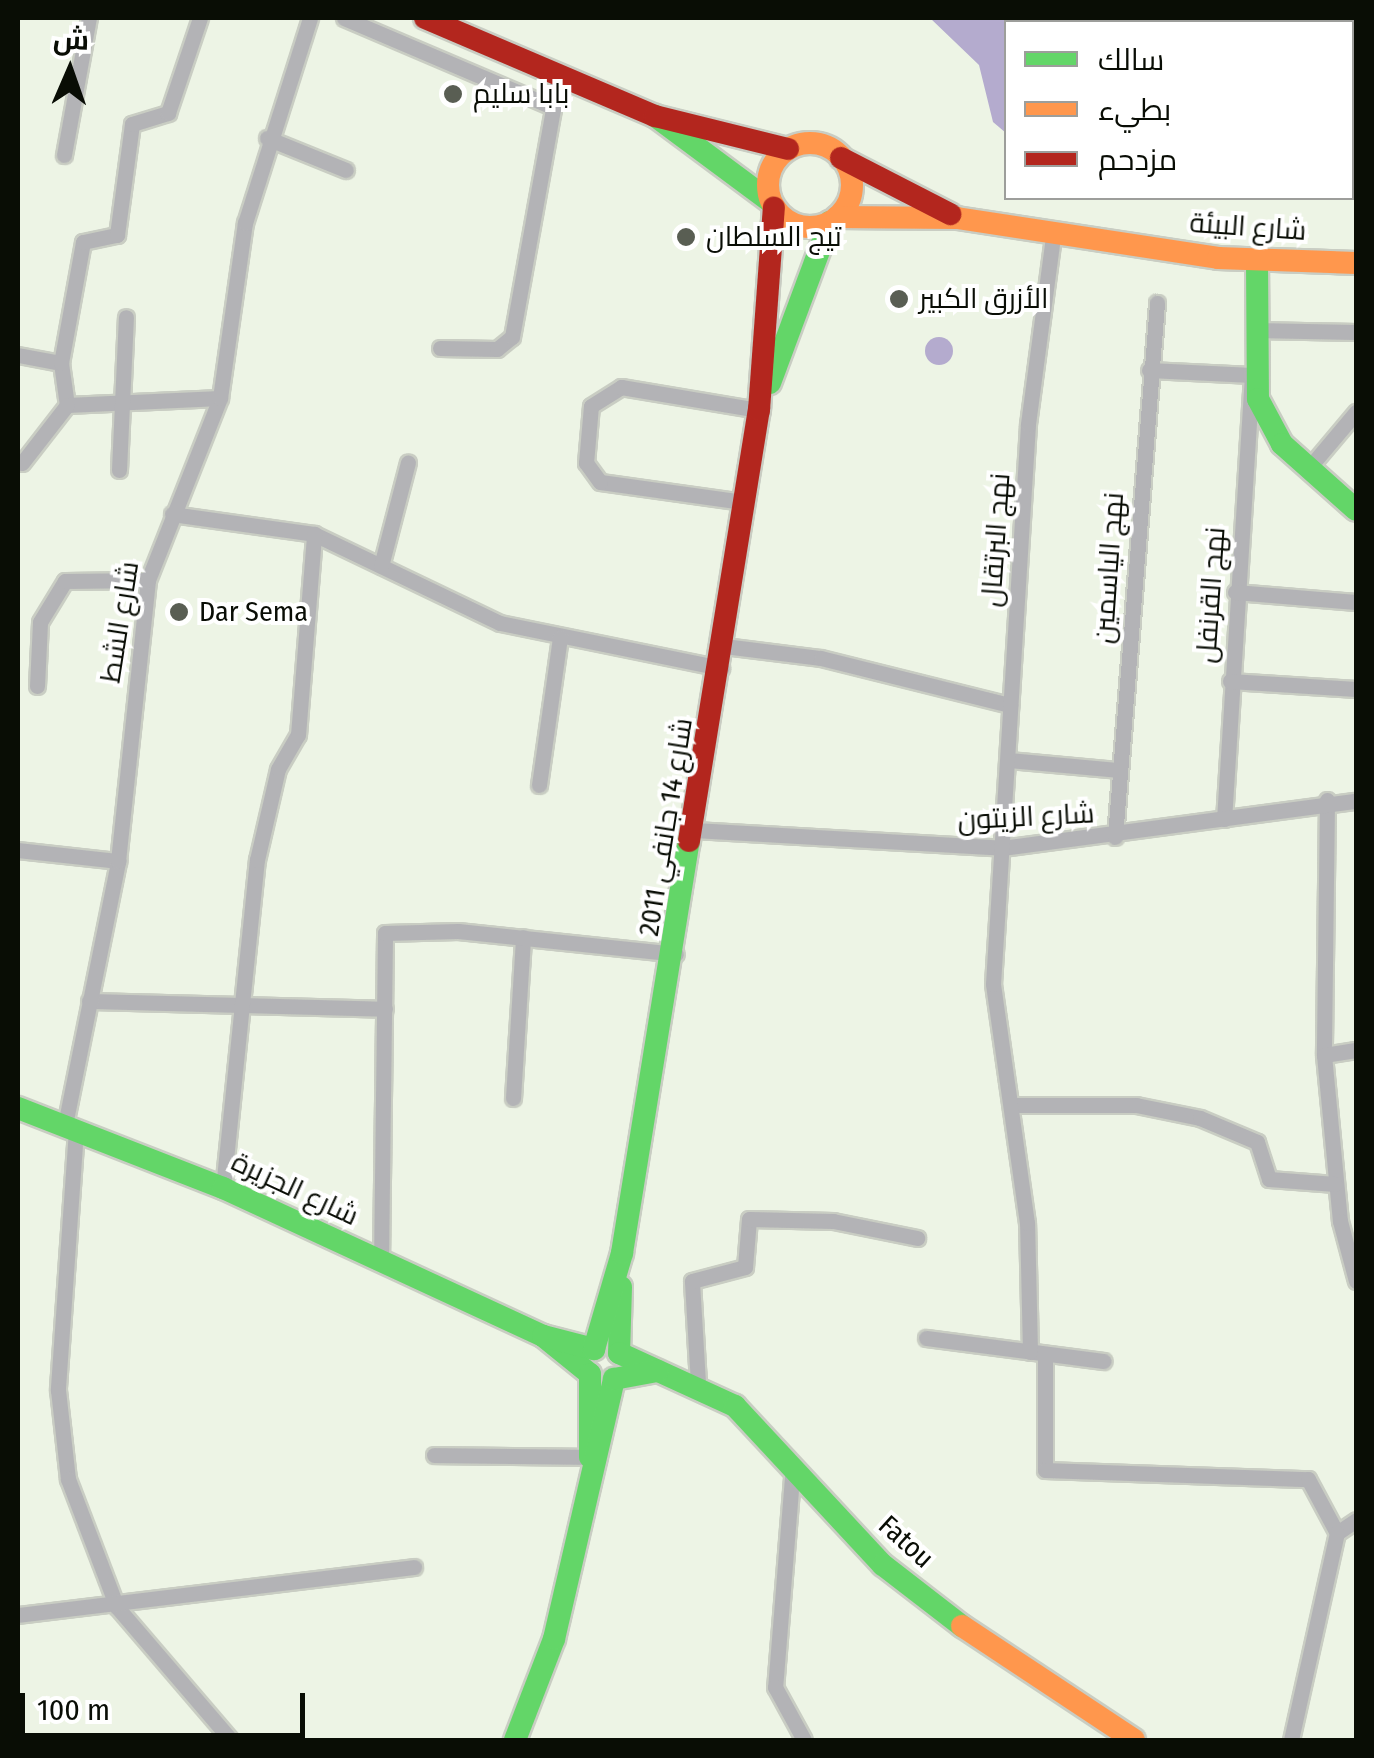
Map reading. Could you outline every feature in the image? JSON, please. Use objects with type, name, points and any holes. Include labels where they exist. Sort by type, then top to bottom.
[{"type":"main road","points":[[425,18],[656,116],[788,150],[816,144],[842,158],[850,195],[834,220],[794,224],[656,116]]},
{"type":"main road","points":[[773,205],[768,178],[788,150]]},
{"type":"main road","name":"شارع البيئة","points":[[842,158],[958,218]]},
{"type":"main road","name":"شارع 14 جانفي 2011","points":[[590,1374],[622,1253],[676,954],[723,657],[759,410],[773,205]]},
{"type":"main road","name":"شارع البيئة","points":[[834,220],[958,218],[1053,236],[1257,262],[1356,263]]},
{"type":"main road","name":"شارع 14 جانفي 2011","points":[[759,410],[834,220]]},
{"type":"main road","points":[[1257,262],[1252,375],[1271,430],[1308,469],[1356,510]]},
{"type":"main road","name":"شارع الجزيرة","points":[[18,1108],[223,1188],[542,1336],[619,1353]]},
{"type":"main road","name":"شارع 14 جانفي 2011","points":[[614,1379],[619,1353],[622,1253]]},
{"type":"main road","name":"شارع الجزيرة","points":[[542,1336],[590,1374]]},
{"type":"main road","name":"Fatou","points":[[619,1353],[657,1372],[698,1383],[753,1420],[908,1586],[1134,1740]]},
{"type":"main road","name":"Fatou","points":[[614,1379],[657,1372]]},
{"type":"main road","points":[[515,1740],[558,1624],[590,1457],[614,1379],[590,1374],[590,1457]]},
{"type":"street","points":[[64,154],[88,18]]},
{"type":"street","points":[[22,463],[66,404],[61,363],[82,242],[118,235],[132,124],[168,113],[200,18]]},
{"type":"street","name":"شارع الشط","points":[[231,1740],[117,1607],[80,1523],[58,1406],[70,1128],[88,1001],[118,861],[148,580],[220,398],[267,138],[310,18]]},
{"type":"street","points":[[344,18],[553,107]]},
{"type":"street","points":[[440,348],[497,349],[512,337],[559,76]]},
{"type":"street","points":[[267,138],[346,170]]},
{"type":"street","name":"نهج البرتقال","points":[[1053,236],[1028,424],[993,984],[1027,1224],[1045,1470],[1308,1479],[1337,1533]]},
{"type":"street","name":"نهج الياسمين","points":[[1115,837],[1157,303]]},
{"type":"street","points":[[120,470],[126,317]]},
{"type":"street","points":[[1254,330],[1356,332]]},
{"type":"street","points":[[18,356],[61,363]]},
{"type":"street","points":[[1149,370],[1252,375]]},
{"type":"street","name":"نهج القرنفل","points":[[1224,819],[1235,592],[1252,375]]},
{"type":"street","points":[[743,502],[600,482],[586,462],[591,406],[620,386],[759,410]]},
{"type":"street","points":[[66,404],[124,398],[220,398]]},
{"type":"street","points":[[1308,469],[1356,412]]},
{"type":"street","points":[[380,566],[408,462]]},
{"type":"street","points":[[172,514],[314,534],[486,618],[560,638],[723,657],[821,658],[1010,706]]},
{"type":"street","points":[[223,1188],[257,860],[278,769],[298,735],[314,534]]},
{"type":"street","points":[[37,686],[40,622],[65,581],[148,580]]},
{"type":"street","points":[[1235,592],[1356,602]]},
{"type":"street","points":[[538,784],[560,638]]},
{"type":"street","points":[[1230,682],[1356,689]]},
{"type":"street","points":[[1008,760],[1118,770]]},
{"type":"street","points":[[1327,800],[1324,1055],[1335,1184],[1356,1281]]},
{"type":"street","name":"شارع الزيتون","points":[[694,830],[1002,848],[1115,837],[1327,800],[1356,801]]},
{"type":"street","points":[[18,850],[118,861]]},
{"type":"street","points":[[380,1263],[385,1009],[392,928],[676,954]]},
{"type":"street","points":[[513,1098],[523,937]]},
{"type":"street","points":[[88,1001],[385,1009]]},
{"type":"street","points":[[1324,1055],[1356,1050]]},
{"type":"street","points":[[1010,1105],[1136,1105],[1200,1118],[1257,1142],[1269,1179],[1335,1184]]},
{"type":"street","points":[[698,1383],[692,1282],[745,1267],[749,1220],[833,1221],[916,1238]]},
{"type":"street","points":[[926,1338],[1104,1362]]},
{"type":"street","points":[[434,1455],[590,1457]]},
{"type":"street","points":[[793,1465],[774,1687],[804,1740]]},
{"type":"street","points":[[1291,1740],[1337,1533],[1356,1520]]},
{"type":"street","points":[[18,1614],[117,1607],[414,1567]]},
{"type":"shaded area","points":[[930,18],[1356,18],[1356,183],[1354,20],[1004,20],[1004,131],[993,122],[979,65]]},
{"type":"shaded area","points":[[939,337],[949,341],[953,351],[949,361],[939,365],[929,361],[925,351],[929,341]]},
{"type":"traffic: fast","points":[[655,116],[771,202]]},
{"type":"traffic: fast","points":[[770,383],[830,222]]},
{"type":"traffic: fast","points":[[1257,261],[1258,399],[1282,444],[1356,510]]},
{"type":"traffic: fast","points":[[543,1336],[594,1349],[622,1253],[689,841]]},
{"type":"traffic: fast","points":[[18,1108],[223,1188],[543,1336],[590,1374],[590,1457]]},
{"type":"traffic: fast","points":[[621,1287],[619,1353],[735,1406],[883,1565],[962,1626]]},
{"type":"traffic: fast","points":[[515,1740],[554,1639],[614,1379],[657,1371]]},
{"type":"traffic: slow","points":[[810,143],[826,146],[845,162],[852,185],[849,201],[833,220],[810,227],[794,224],[775,208],[768,185],[771,169],[787,150],[810,143]]},
{"type":"traffic: slow","points":[[837,217],[957,218],[1218,258],[1356,263]]},
{"type":"traffic: slow","points":[[962,1626],[1134,1740]]},
{"type":"traffic: jam","points":[[425,18],[655,116],[788,149]]},
{"type":"traffic: jam","points":[[841,158],[950,214]]},
{"type":"traffic: jam","points":[[689,841],[759,410],[774,208]]},
{"type":"place","name":"بابا سليم","points":[[453,94]]},
{"type":"place","name":"تيج السلطان","points":[[686,237]]},
{"type":"place","name":"الأزرق الكبير","points":[[899,299]]},
{"type":"place","name":"Dar Sema","points":[[179,612]]}]
